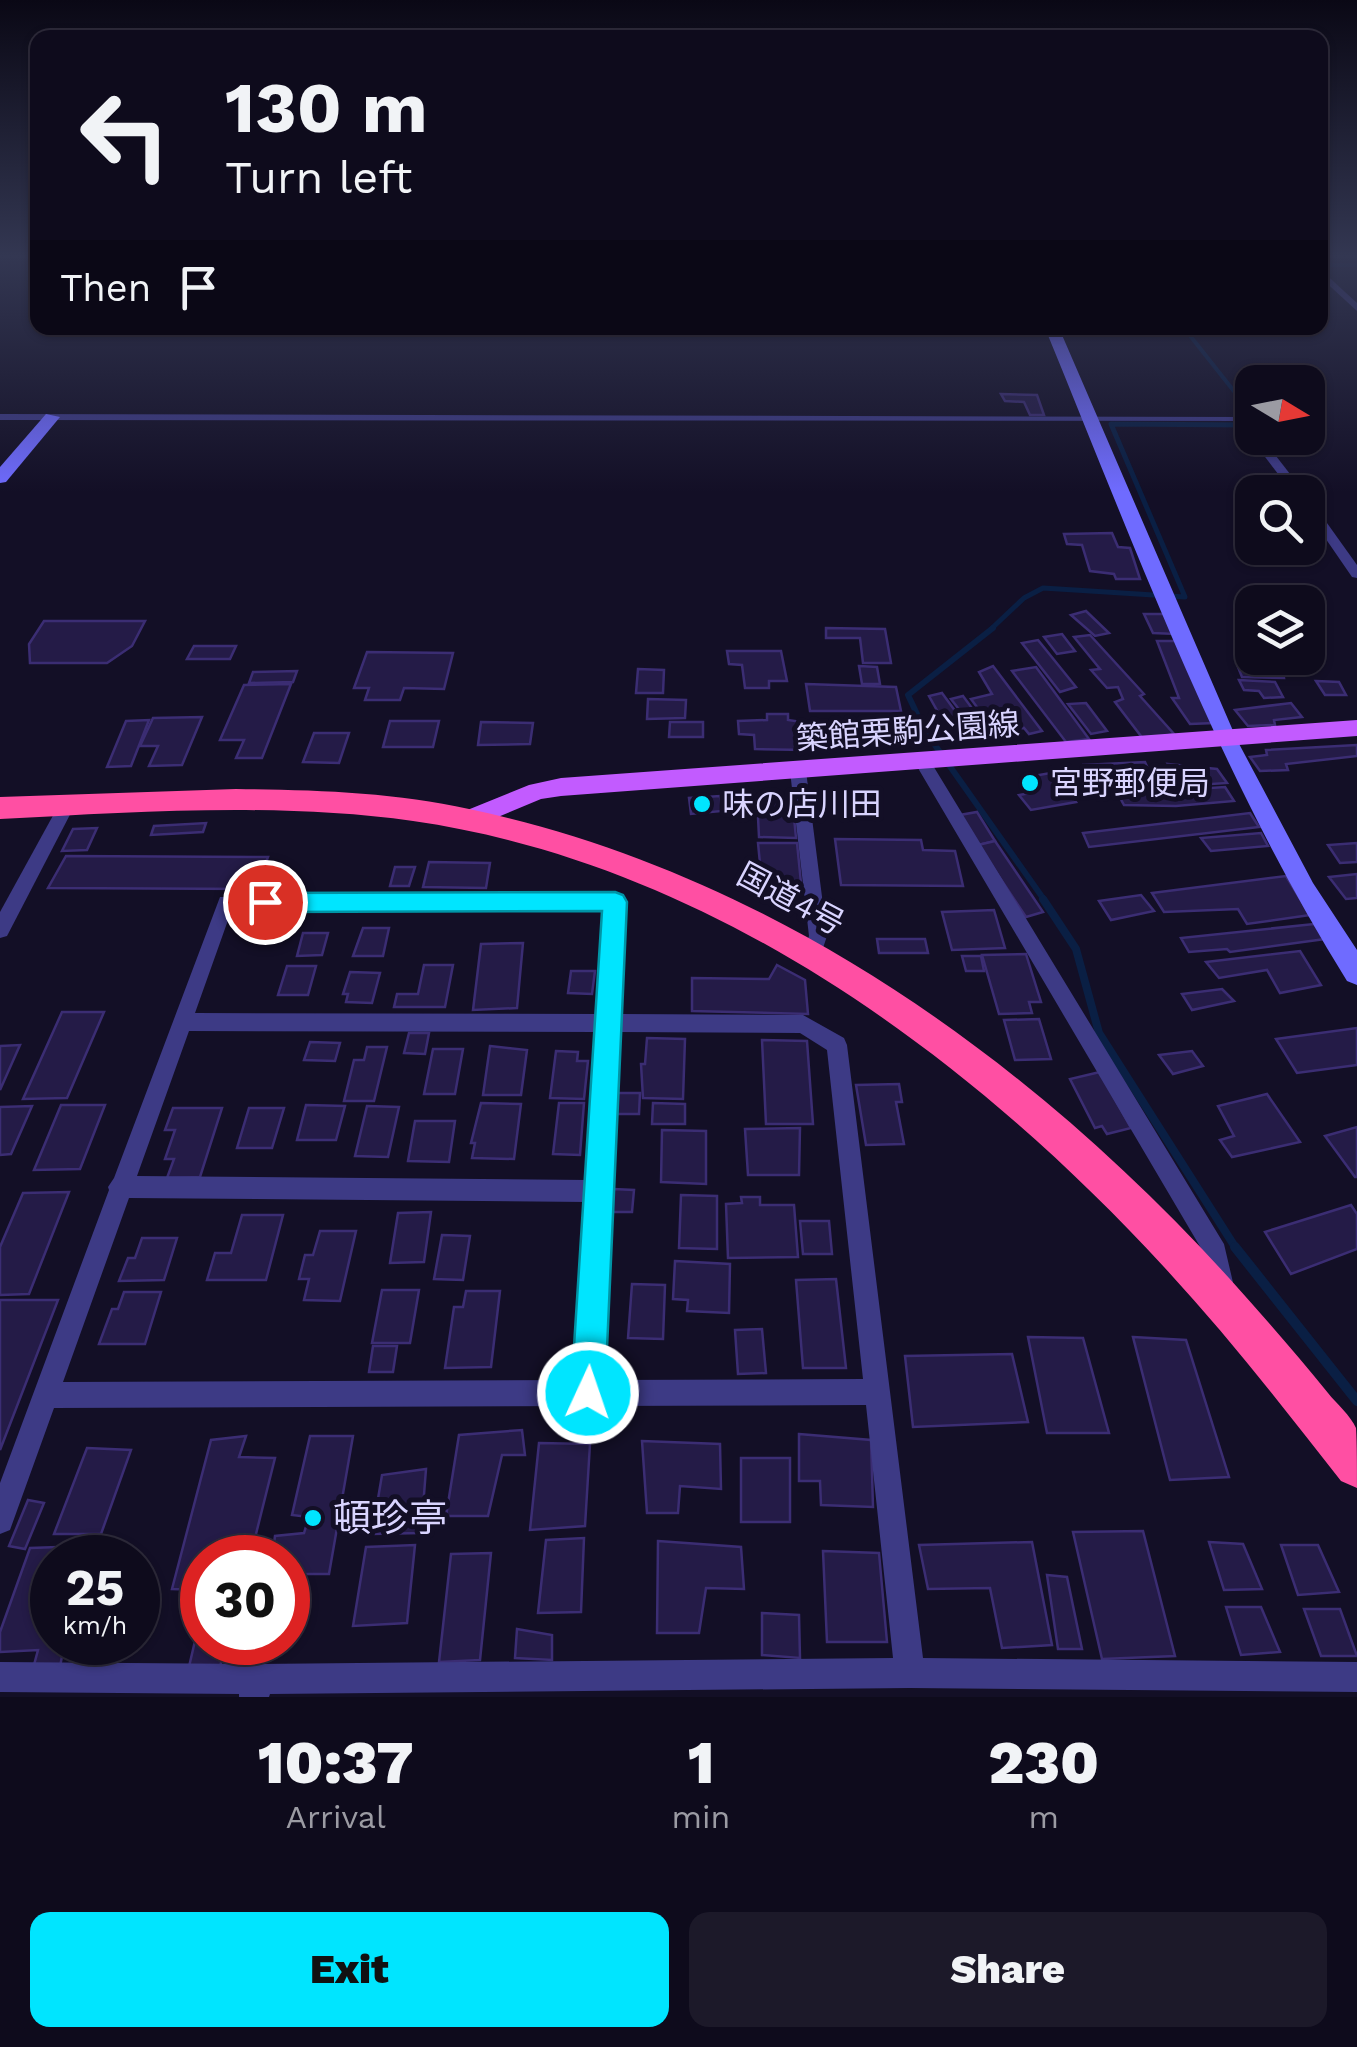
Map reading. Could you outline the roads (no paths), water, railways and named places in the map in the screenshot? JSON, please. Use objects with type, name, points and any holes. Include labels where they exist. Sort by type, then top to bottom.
[{"type":"highway","name":"国道4号","points":[[0,808],[284,800],[368,806],[470,820],[534,836],[654,877],[734,912],[812,954],[939,1038],[1035,1114],[1172,1246],[1226,1304],[1357,1465]]},
{"type":"main road","name":"築館栗駒公園線","points":[[470,820],[537,790],[561,787],[1357,728]]},
{"type":"street","points":[[1055,335],[1226,740],[1304,890],[1357,973]]},
{"type":"street","points":[[0,417],[1089,416],[1235,426]]},
{"type":"street","points":[[0,478],[52,417]]},
{"type":"street","points":[[1270,455],[1285,475]]},
{"type":"street","points":[[1325,529],[1357,574]]},
{"type":"street","points":[[929,762],[1216,1252],[1226,1304]]},
{"type":"street","points":[[798,771],[818,936],[812,954]]},
{"type":"street","points":[[0,930],[68,805]]},
{"type":"street","points":[[0,1520],[226,902],[615,902],[588,1393]]},
{"type":"street","points":[[182,1022],[804,1024],[837,1045],[910,1673]]},
{"type":"street","points":[[119,1187],[598,1191]]},
{"type":"street","points":[[44,1395],[878,1392]]},
{"type":"street","points":[[0,1677],[256,1688],[910,1673],[1357,1677]]},
{"type":"waterway","points":[[1190,335],[1235,392]]},
{"type":"waterway","points":[[990,630],[1024,598],[1043,588],[1185,597],[1111,424],[1235,425]]},
{"type":"waterway","points":[[993,628],[908,695],[925,731],[1045,901]]},
{"type":"waterway","points":[[1043,899],[1076,949],[1099,1033],[1235,1248]]},
{"type":"waterway","points":[[1235,1248],[1357,1401]]},
{"type":"place","name":"宮野郵便局","points":[[1030,783]]},
{"type":"place","name":"味の店川田","points":[[702,804]]},
{"type":"place","name":"頓珍亭","points":[[313,1518]]}]
